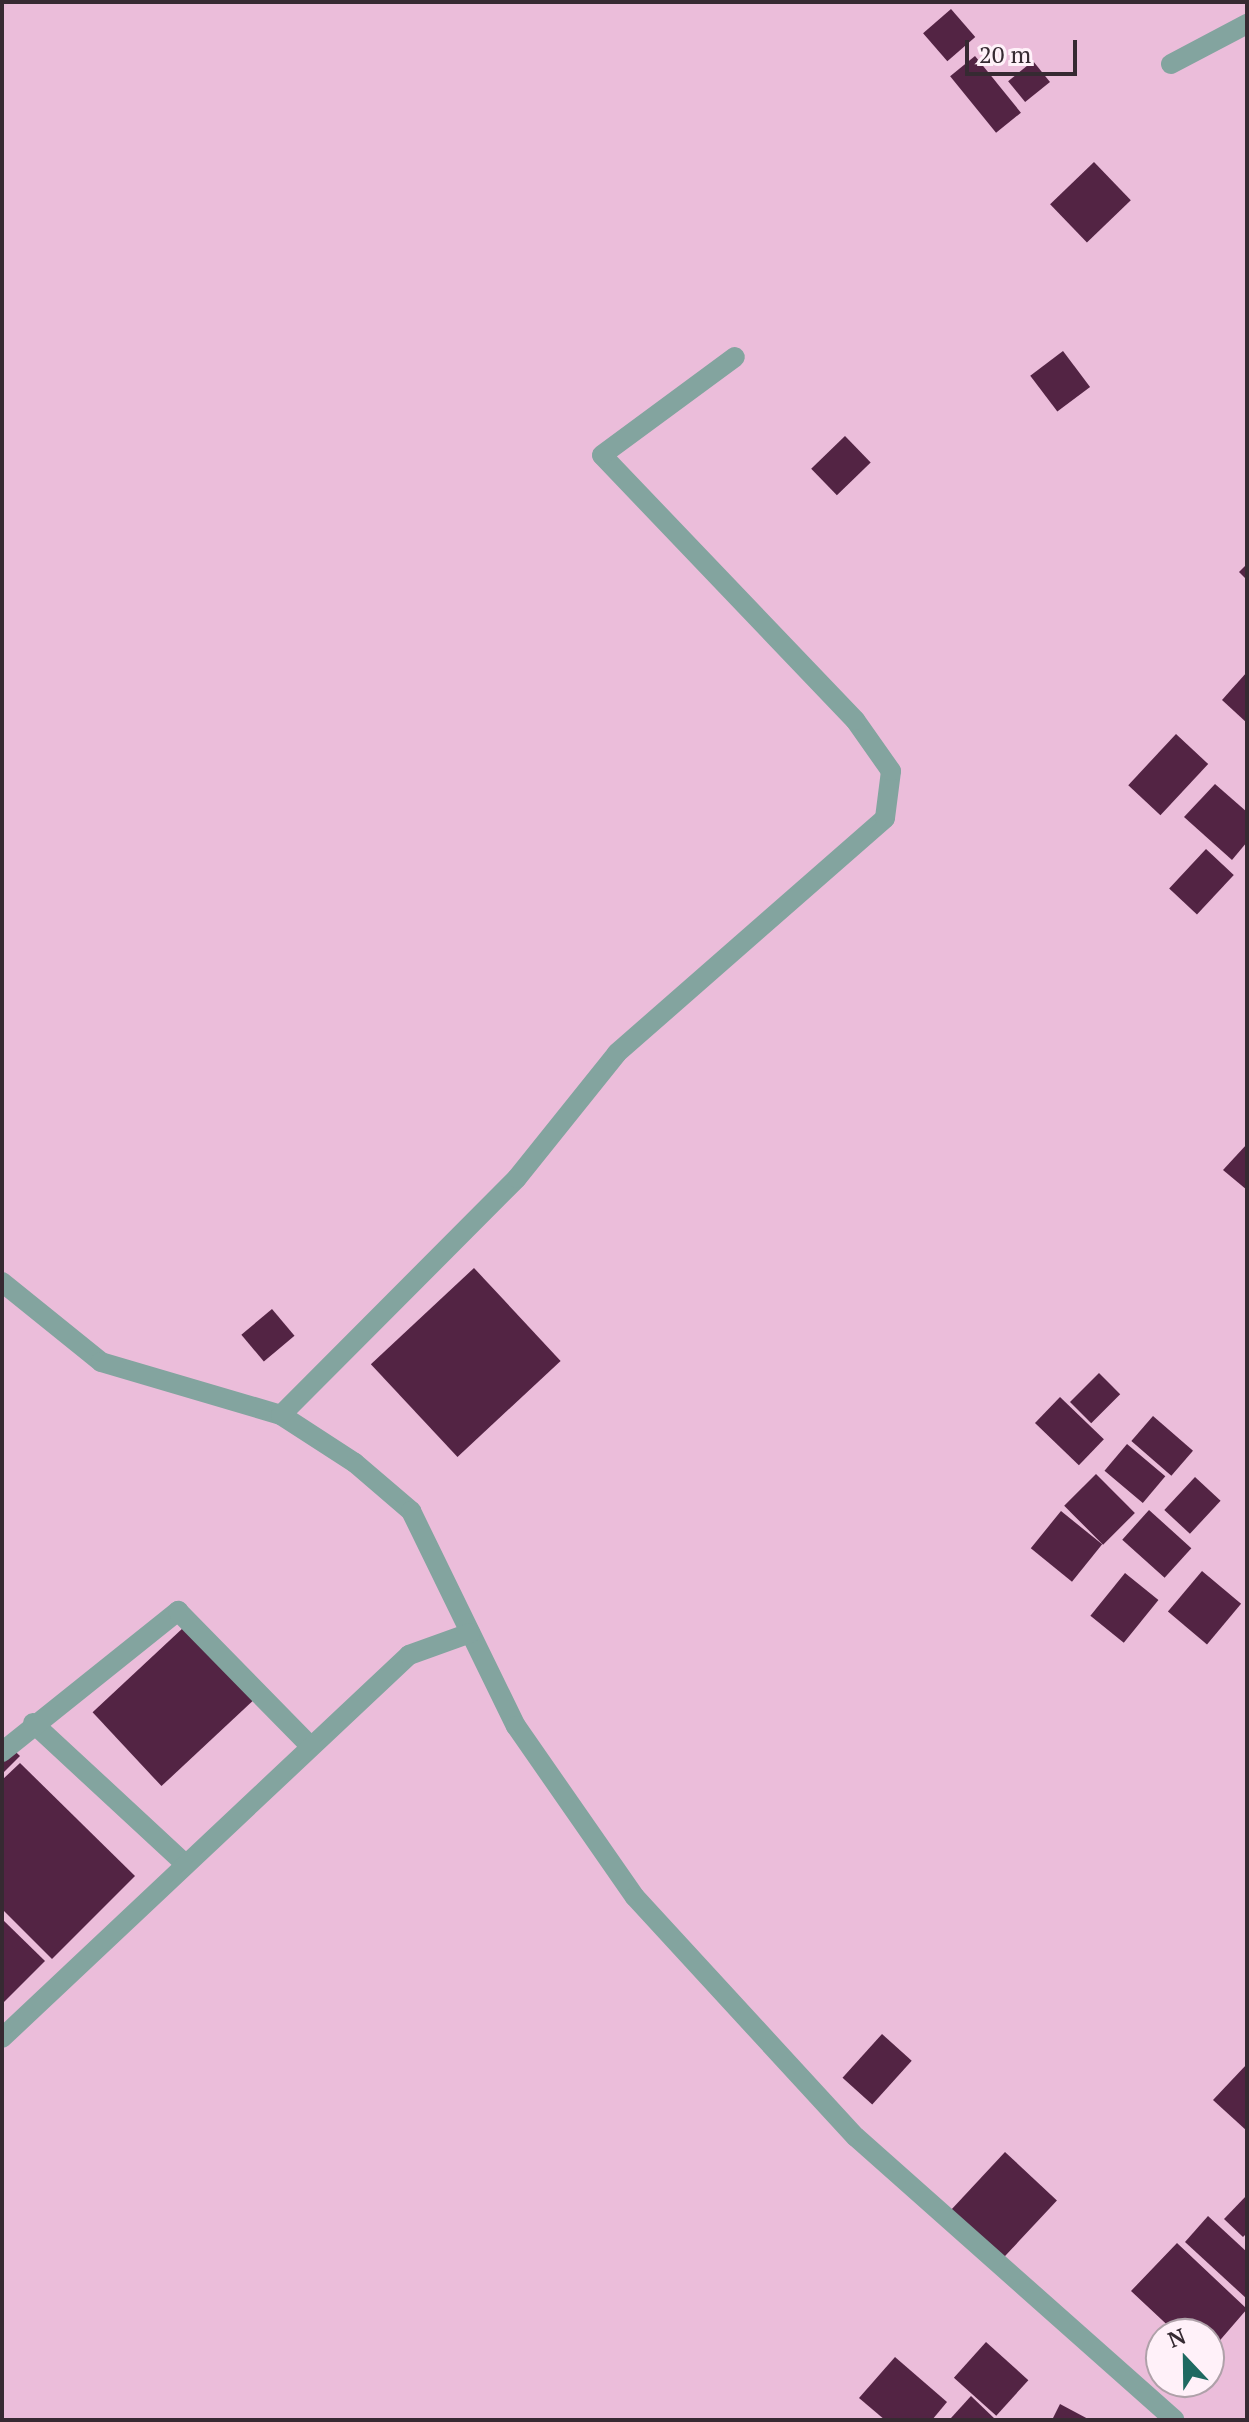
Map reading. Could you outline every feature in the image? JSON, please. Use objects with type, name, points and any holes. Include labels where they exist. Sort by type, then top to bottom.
[{"type":"street","points":[[1171,64],[1247,24]]},
{"type":"street","points":[[281,1415],[517,1178],[617,1053],[885,818],[891,771],[855,720],[602,455],[735,357]]},
{"type":"street","points":[[2,1282],[101,1362],[281,1415],[355,1463],[411,1511],[516,1726],[635,1897],[856,2137],[1175,2420]]},
{"type":"street","points":[[2,1752],[33,1723],[178,1611],[309,1745]]},
{"type":"street","points":[[2,2038],[309,1745],[409,1655],[470,1633]]},
{"type":"street","points":[[33,1723],[184,1863]]},
{"type":"shaded area","points":[[2,2],[1247,2],[1247,2420],[2,2420]]},
{"type":"building","points":[[951,9],[975,37],[947,61],[923,33]]},
{"type":"building","points":[[975,56],[1021,113],[996,133],[950,76]]},
{"type":"building","points":[[1033,61],[1050,82],[1025,102],[1008,81]]},
{"type":"building","points":[[1094,162],[1131,200],[1087,242],[1050,204]]},
{"type":"building","points":[[1063,351],[1090,387],[1057,412],[1030,376]]},
{"type":"building","points":[[845,436],[871,463],[837,495],[811,469]]},
{"type":"building","points":[[1247,564],[1247,580],[1239,572]]},
{"type":"building","points":[[1247,672],[1247,723],[1222,700]]},
{"type":"building","points":[[1176,734],[1208,764],[1160,815],[1128,785]]},
{"type":"building","points":[[1215,784],[1247,812],[1247,842],[1232,860],[1184,817]]},
{"type":"building","points":[[1206,849],[1234,875],[1197,914],[1169,888]]},
{"type":"building","points":[[1247,1144],[1247,1190],[1223,1170]]},
{"type":"building","points":[[474,1268],[561,1361],[457,1457],[371,1364]]},
{"type":"building","points":[[272,1309],[294,1336],[264,1362],[241,1335]]},
{"type":"building","points":[[1099,1373],[1120,1394],[1091,1423],[1070,1402]]},
{"type":"building","points":[[1060,1397],[1104,1439],[1079,1465],[1035,1423]]},
{"type":"building","points":[[1153,1416],[1193,1451],[1171,1476],[1131,1441]]},
{"type":"building","points":[[1127,1444],[1165,1476],[1143,1503],[1105,1471]]},
{"type":"building","points":[[1096,1474],[1135,1513],[1103,1545],[1064,1506]]},
{"type":"building","points":[[1195,1477],[1221,1501],[1190,1534],[1164,1510]]},
{"type":"building","points":[[1149,1510],[1191,1548],[1165,1578],[1122,1540]]},
{"type":"building","points":[[1061,1511],[1102,1544],[1072,1582],[1031,1548]]},
{"type":"building","points":[[1202,1571],[1241,1604],[1207,1644],[1168,1612]]},
{"type":"building","points":[[1125,1573],[1158,1600],[1124,1643],[1090,1616]]},
{"type":"building","points":[[184,1627],[253,1701],[161,1786],[93,1712]]},
{"type":"building","points":[[2,1739],[20,1756],[2,1774]]},
{"type":"building","points":[[20,1763],[135,1876],[52,1959],[2,1909],[2,1780]]},
{"type":"building","points":[[2,1919],[45,1961],[2,2004]]},
{"type":"building","points":[[882,2034],[912,2061],[872,2105],[843,2078]]},
{"type":"building","points":[[1247,2064],[1247,2131],[1213,2100]]},
{"type":"building","points":[[1005,2152],[1057,2200],[999,2263],[947,2214]]},
{"type":"building","points":[[1247,2195],[1247,2233],[1243,2237],[1224,2219]]},
{"type":"building","points":[[1208,2216],[1247,2252],[1247,2299],[1185,2242]]},
{"type":"building","points":[[1177,2243],[1247,2309],[1225,2334],[1225,2318],[1160,2318],[1131,2291]]},
{"type":"building","points":[[986,2342],[1028,2380],[996,2416],[954,2378]]},
{"type":"building","points":[[895,2357],[947,2402],[932,2420],[885,2420],[859,2398]]},
{"type":"building","points":[[971,2396],[996,2420],[951,2418]]},
{"type":"building","points":[[1060,2404],[1090,2420],[1052,2420]]}]
